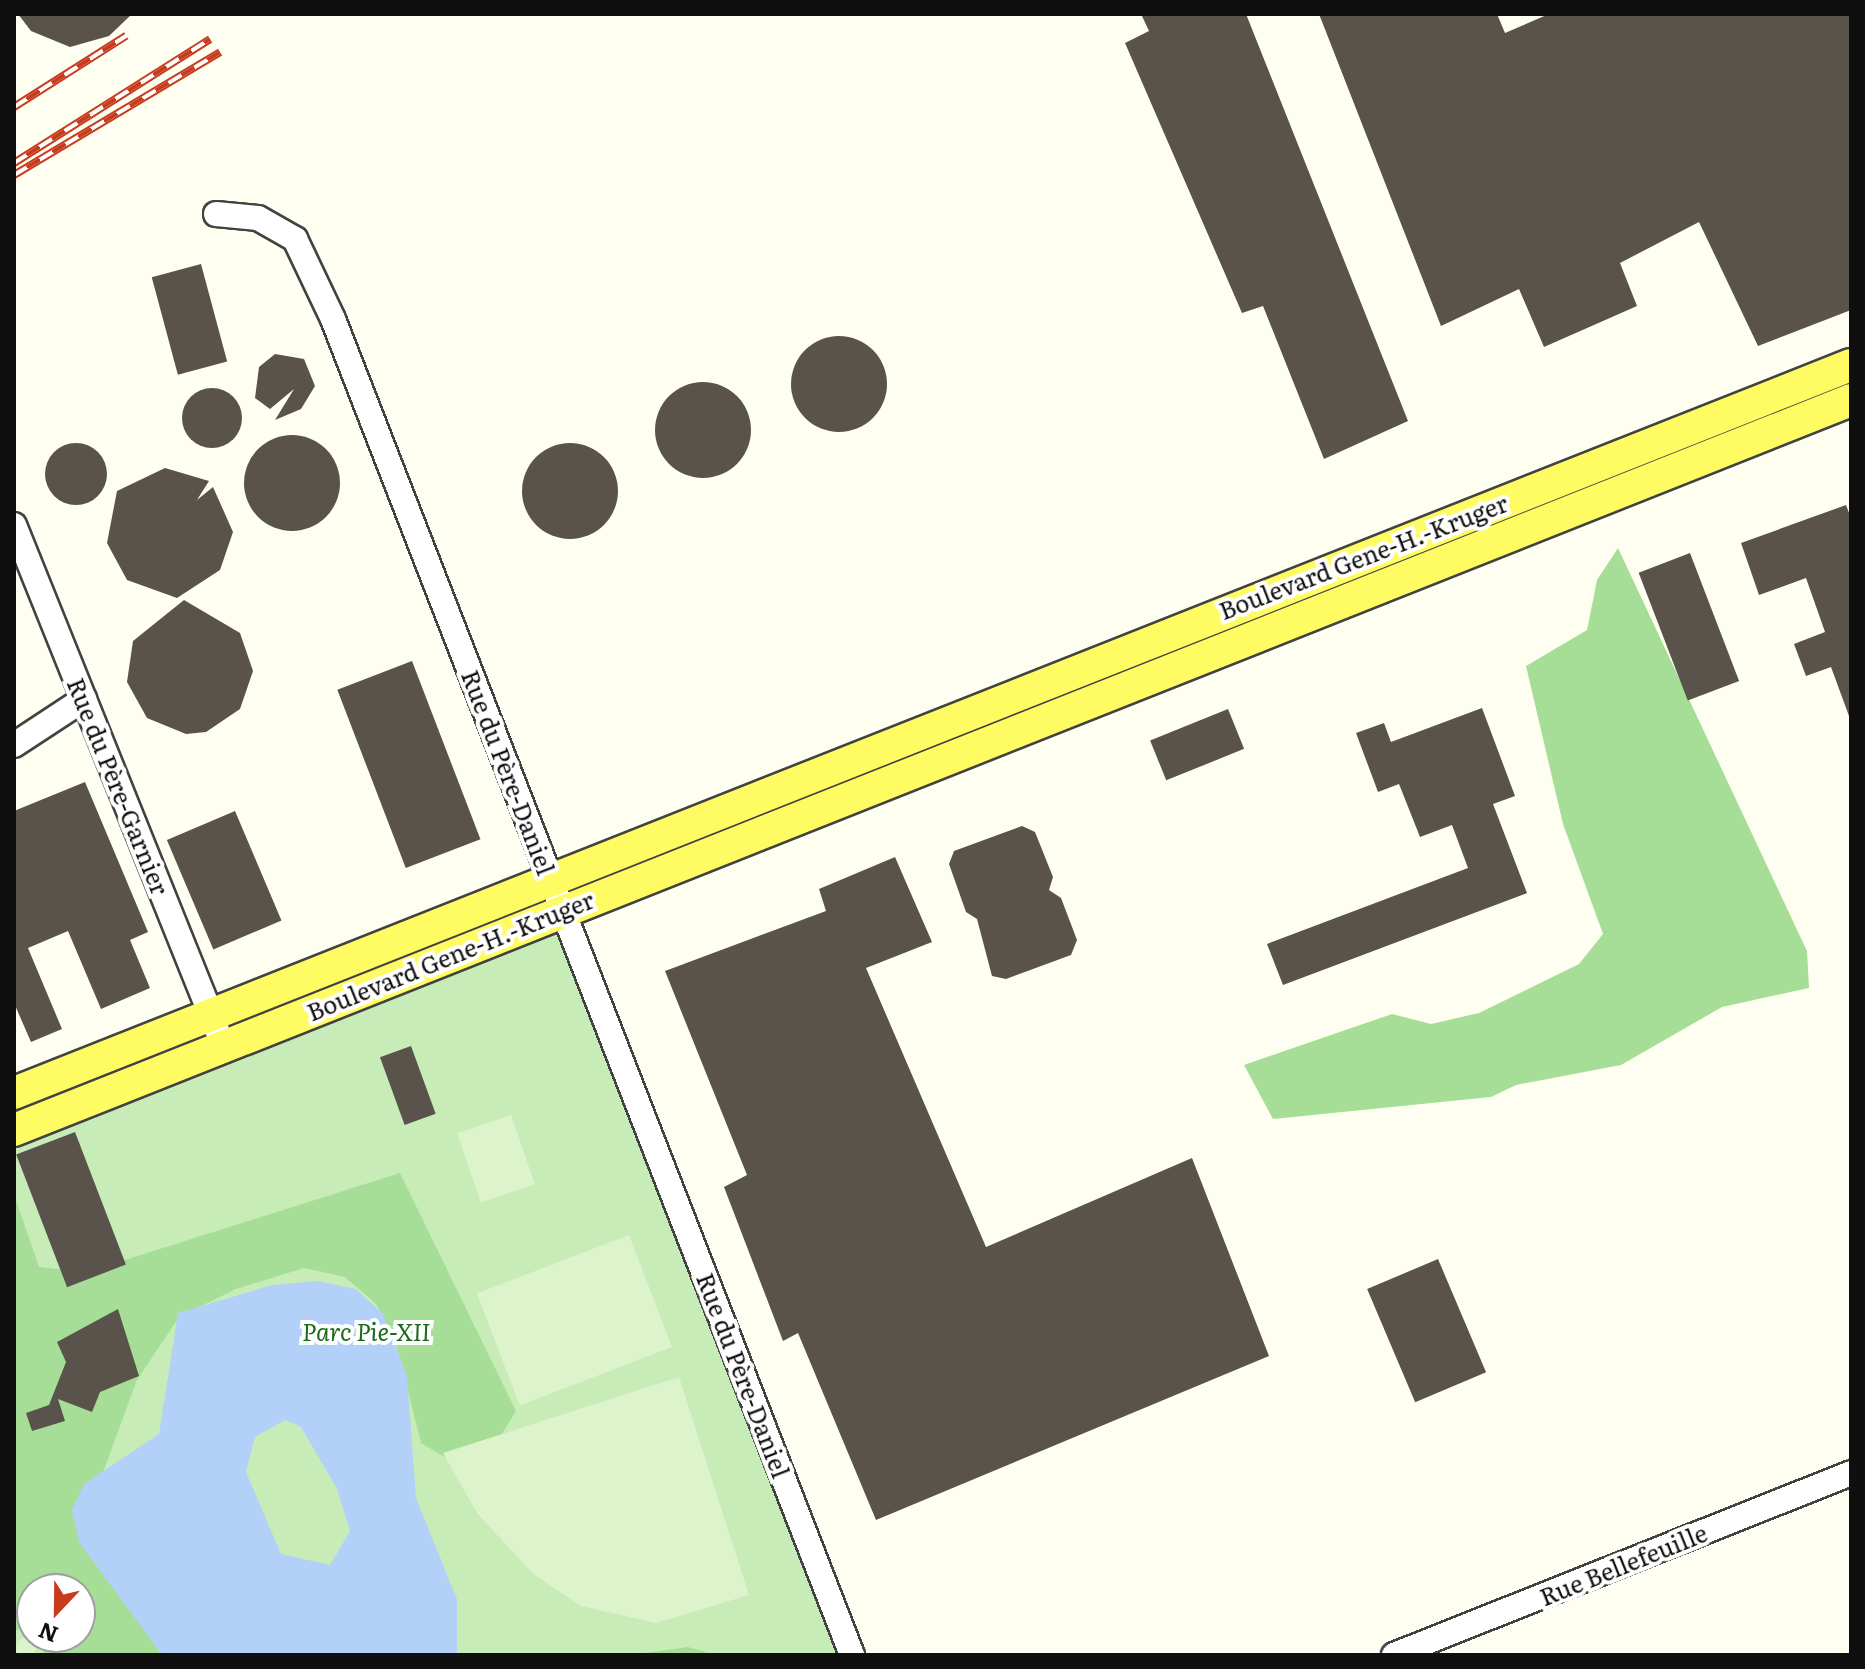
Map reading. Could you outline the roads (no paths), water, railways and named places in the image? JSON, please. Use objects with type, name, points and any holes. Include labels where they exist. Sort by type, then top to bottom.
[{"type":"main road","name":"Boulevard Gene-H.-Kruger","points":[[15,1090],[874,748],[1851,365]]},
{"type":"main road","name":"Boulevard Gene-H.-Kruger","points":[[23,1126],[224,1048],[562,909],[1851,400]]},
{"type":"street","name":"Rue du Père-Daniel","points":[[216,214],[258,218],[295,239],[562,909],[852,1655]]},
{"type":"street","name":"Rue du Père-Garnier","points":[[14,525],[20,559],[84,699],[224,1048]]},
{"type":"street","points":[[14,745],[84,699]]},
{"type":"street","points":[[874,748],[887,781]]},
{"type":"street","points":[[15,1090],[23,1126]]},
{"type":"street","name":"Rue Bellefeuille","points":[[1394,1655],[1851,1473]]},
{"type":"water","points":[[317,1281],[356,1289],[383,1314],[407,1376],[416,1498],[457,1599],[457,1655],[162,1655],[79,1542],[72,1510],[84,1484],[159,1434],[178,1313],[273,1285]],"holes":[[[285,1420],[301,1427],[337,1489],[350,1531],[330,1565],[281,1554],[246,1472],[255,1437]]]},
{"type":"railway","points":[[14,107],[126,36]]},
{"type":"railway","points":[[14,163],[210,39]]},
{"type":"railway","points":[[14,175],[220,52]]},
{"type":"park label","name":"Parc Pie-XII","points":[[366,1331]]}]
